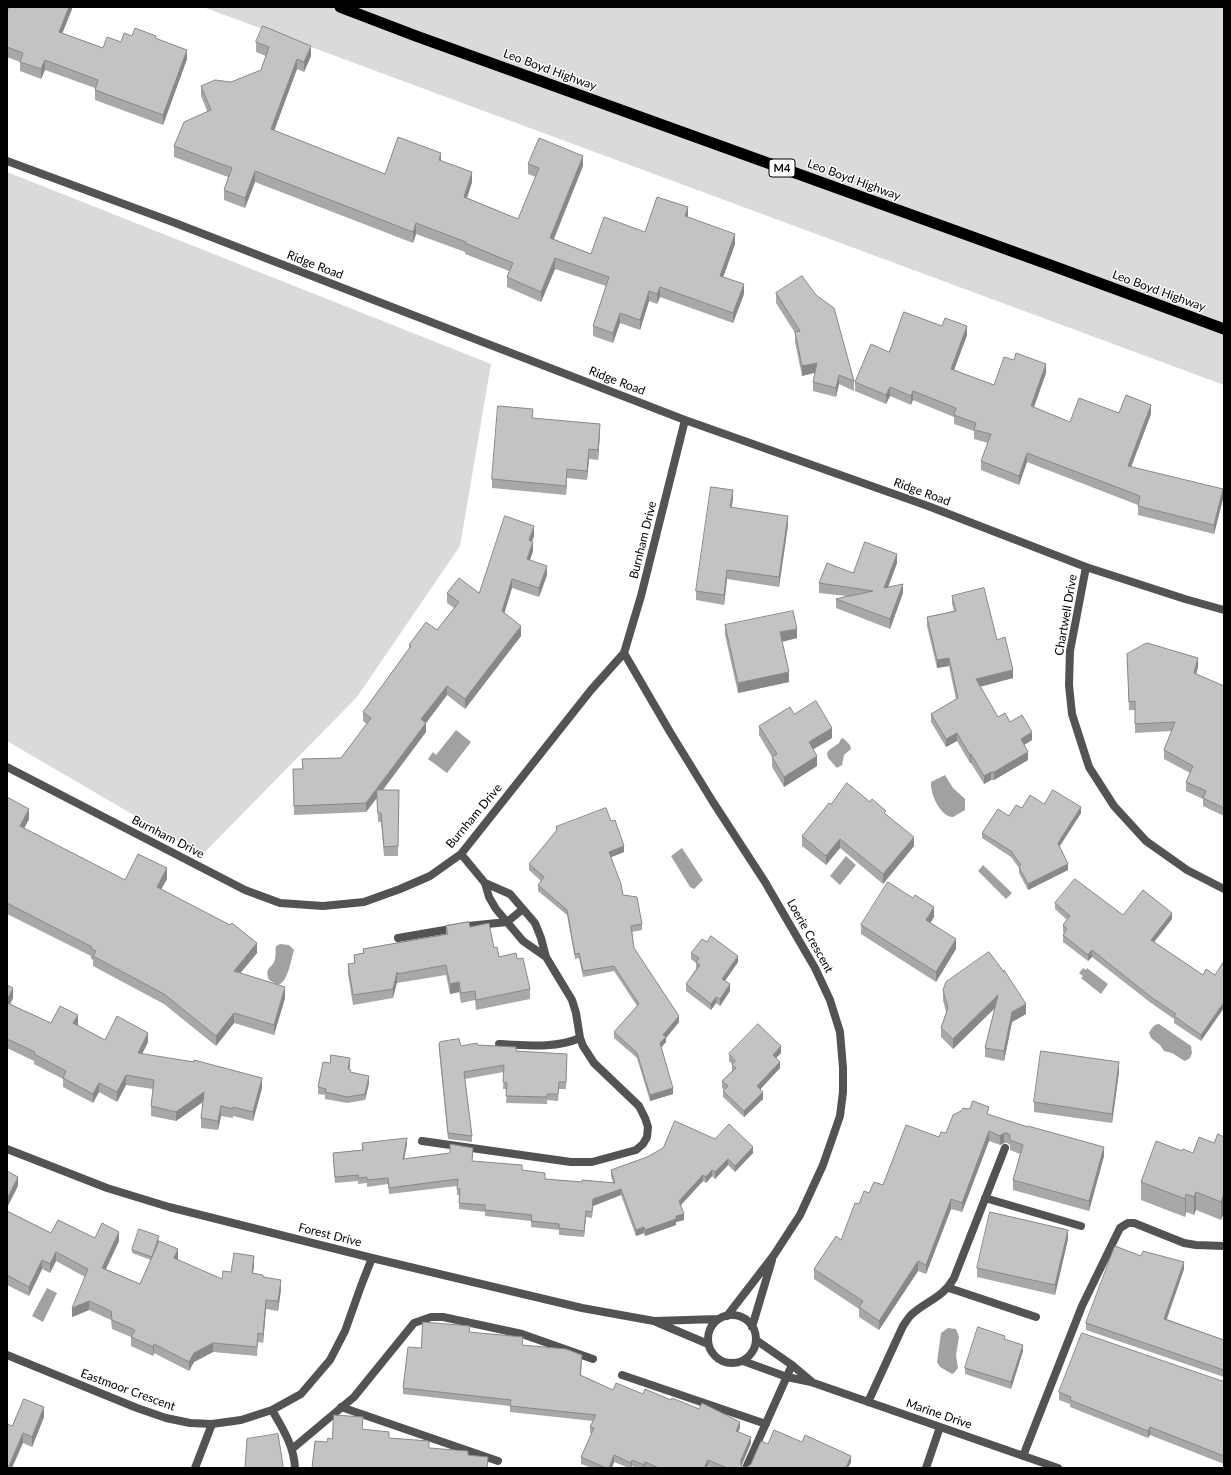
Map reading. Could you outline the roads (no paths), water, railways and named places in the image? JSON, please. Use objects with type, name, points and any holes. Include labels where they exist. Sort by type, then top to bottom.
[{"type":"highway","name":"Leo Boyd Highway","points":[[340,7],[416,36],[1224,329]]},
{"type":"street","name":"Ridge Road","points":[[7,161],[170,220],[685,420],[928,506],[1086,567],[1184,599],[1224,610]]},
{"type":"street","name":"Burnham Drive","points":[[7,767],[245,890],[280,903],[323,906],[364,902],[430,876],[461,854],[591,690],[624,652],[641,596],[685,420]]},
{"type":"street","name":"Chartwell Drive","points":[[1086,567],[1070,651],[1069,686],[1072,714],[1089,767],[1114,806],[1146,841],[1187,870],[1224,889]]},
{"type":"street","name":"Loerie Crescent","points":[[624,652],[670,732],[765,882],[815,968],[830,1000],[840,1032],[843,1080],[840,1116],[823,1165],[800,1214],[774,1255],[728,1316]]},
{"type":"street","points":[[461,854],[485,883],[492,903],[507,922],[523,941],[546,957]]},
{"type":"street","points":[[422,1141],[571,1162],[592,1162],[636,1150],[643,1144],[647,1136],[648,1127],[639,1106],[594,1063],[580,1038],[576,1013],[572,1000],[546,957],[535,923],[510,894],[485,883]]},
{"type":"street","points":[[398,938],[468,926],[507,922],[523,909]]},
{"type":"street","points":[[499,1044],[552,1045],[570,1042],[580,1038]]},
{"type":"street","points":[[868,1402],[903,1326],[911,1316],[949,1288],[1005,1148]]},
{"type":"street","name":"Forest Drive","points":[[7,1149],[107,1188],[169,1207],[372,1258],[582,1308],[654,1321],[718,1319]]},
{"type":"street","points":[[985,1198],[1081,1226]]},
{"type":"street","points":[[1023,1456],[1076,1332],[1086,1299],[1120,1228],[1124,1224],[1134,1223],[1184,1243],[1224,1246]]},
{"type":"street","name":"Loerie Crescent","points":[[752,1327],[774,1255]]},
{"type":"street","name":"Eastmoor Crescent","points":[[7,1354],[137,1408],[166,1418],[190,1423],[212,1424],[241,1420],[272,1410],[301,1394],[330,1360],[345,1331],[372,1258]]},
{"type":"street","points":[[949,1288],[1036,1317]]},
{"type":"street","points":[[728,1316],[737,1316],[746,1320],[752,1327],[756,1340],[752,1352],[743,1360],[732,1364],[722,1361],[713,1354],[708,1344],[708,1335],[712,1326],[718,1319],[728,1316]]},
{"type":"street","points":[[292,1449],[354,1397],[414,1323],[431,1317],[443,1317],[522,1334],[593,1359]]},
{"type":"street","name":"Forest Drive","points":[[654,1321],[708,1344]]},
{"type":"street","name":"Marine Drive","points":[[756,1340],[792,1365],[811,1382]]},
{"type":"street","name":"Marine Drive","points":[[743,1360],[787,1377],[811,1382],[1058,1468]]},
{"type":"street","points":[[746,1468],[792,1365]]},
{"type":"street","points":[[622,1374],[766,1424]]},
{"type":"street","points":[[341,1408],[498,1461]]},
{"type":"street","points":[[272,1410],[289,1440],[295,1468]]},
{"type":"street","points":[[195,1468],[212,1424]]},
{"type":"street","points":[[926,1468],[940,1427]]}]
